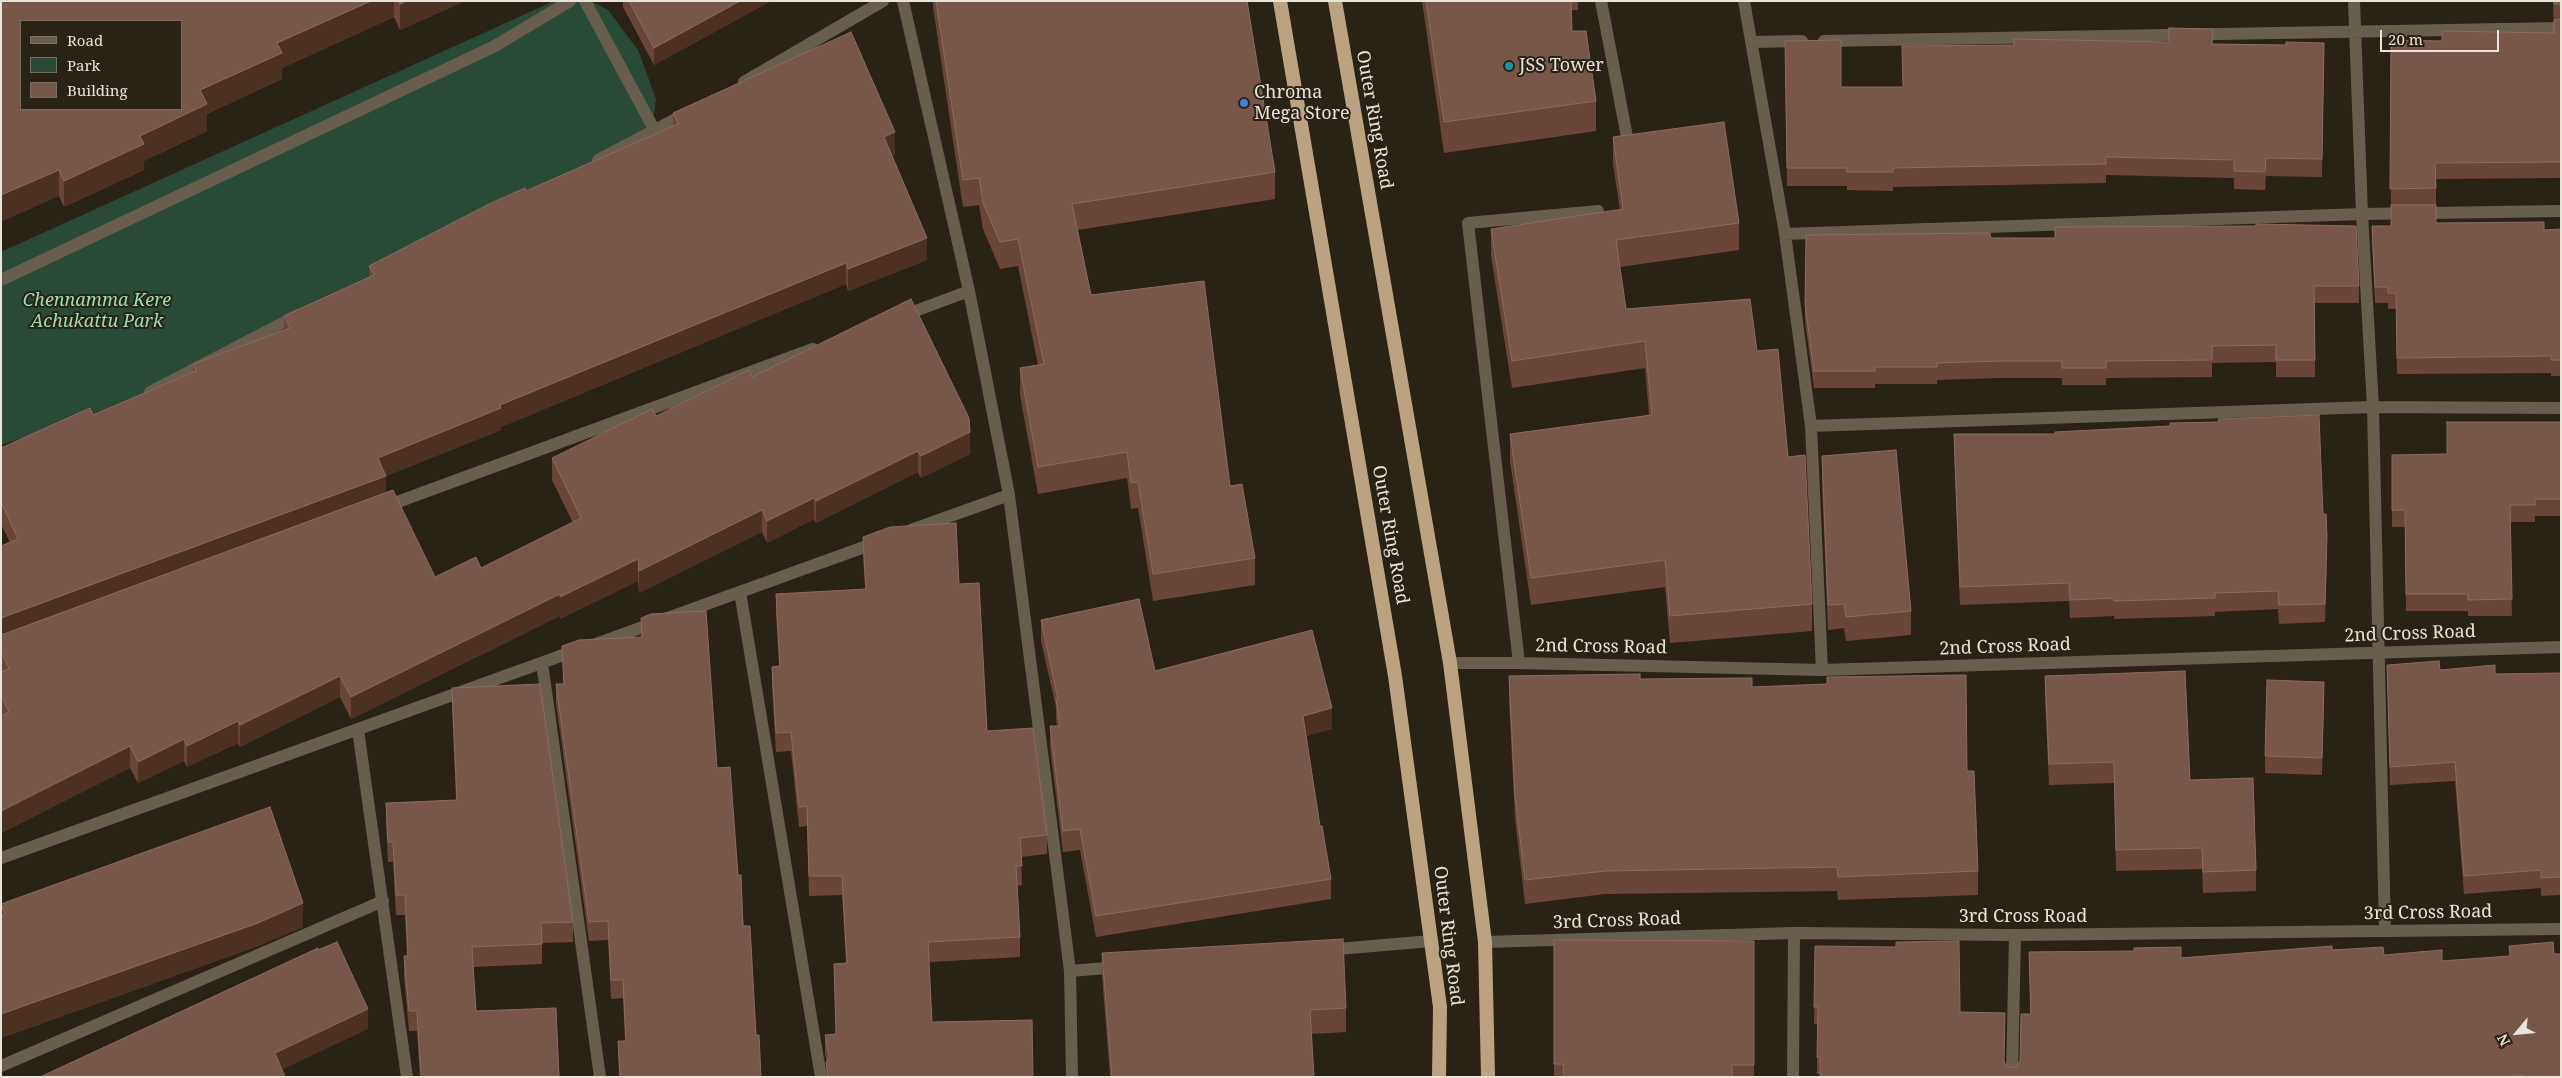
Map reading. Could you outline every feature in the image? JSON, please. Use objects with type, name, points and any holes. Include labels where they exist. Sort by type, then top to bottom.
[{"type":"highway","name":"Outer Ring Road","points":[[1280,1],[1395,676],[1440,1007],[1440,1077]]},
{"type":"highway","name":"Outer Ring Road","points":[[1335,1],[1450,663],[1485,942],[1488,1077]]},
{"type":"street","points":[[1,280],[493,47],[570,1]]},
{"type":"street","points":[[585,1],[655,131]]},
{"type":"street","points":[[730,90],[883,1]]},
{"type":"street","points":[[903,1],[969,291],[1009,495],[1070,972],[1072,1077]]},
{"type":"street","points":[[1600,1],[1628,142]]},
{"type":"street","points":[[1744,1],[1785,234],[1811,426],[1822,670]]},
{"type":"street","points":[[2354,1],[2362,214],[2373,408],[2377,652],[2385,931]]},
{"type":"street","points":[[1752,42],[2561,28]]},
{"type":"street","points":[[584,168],[696,108]]},
{"type":"street","points":[[1519,663],[1468,223],[1598,211]]},
{"type":"street","points":[[1785,234],[2362,214],[2561,211]]},
{"type":"street","points":[[885,322],[969,291]]},
{"type":"street","points":[[140,397],[309,310]]},
{"type":"street","points":[[374,511],[830,342]]},
{"type":"street","points":[[1811,426],[2373,408],[2561,408]]},
{"type":"street","points":[[1,858],[1009,495]]},
{"type":"street","points":[[740,592],[821,1077]]},
{"type":"street","name":"2nd Cross Road","points":[[1450,663],[1822,670],[2561,647]]},
{"type":"street","points":[[542,663],[600,1077]]},
{"type":"street","points":[[358,730],[407,1077]]},
{"type":"street","points":[[1,1066],[383,901]]},
{"type":"street","name":"3rd Cross Road","points":[[1485,942],[1794,933],[2015,935],[2561,929]]},
{"type":"street","points":[[1793,1077],[1794,933]]},
{"type":"street","points":[[2012,1077],[2015,935]]},
{"type":"street","points":[[1314,951],[1431,941]]},
{"type":"street","points":[[1070,972],[1128,966]]},
{"type":"green space","name":"Chennamma Kere Achukattu Park","points":[[554,1],[591,1],[608,10],[638,50],[656,99],[651,137],[121,405],[1,445],[1,252]]},
{"type":"building","points":[[1,1],[371,1],[277,43],[282,53],[200,90],[207,104],[140,136],[144,144],[64,181],[59,170],[1,195]]},
{"type":"building","points":[[629,1],[740,1],[654,48]]},
{"type":"building","points":[[936,1],[1247,1],[1275,172],[1072,204],[1091,295],[1204,281],[1230,486],[1242,484],[1255,558],[1153,574],[1138,482],[1131,483],[1127,452],[1038,467],[1020,368],[1044,364],[1018,239],[1000,242],[983,203],[979,178],[963,180]]},
{"type":"building","name":"JSS Tower","points":[[1426,1],[1571,1],[1572,31],[1586,31],[1596,101],[1444,122]]},
{"type":"building","points":[[2554,1],[2561,1],[2561,4],[2554,4]]},
{"type":"building","points":[[2561,19],[2561,162],[2435,163],[2436,188],[2390,189],[2391,40],[2442,41],[2442,31],[2554,33],[2554,20]]},
{"type":"building","points":[[2169,28],[2213,29],[2212,44],[2286,45],[2286,42],[2324,43],[2322,159],[2266,158],[2265,172],[2234,171],[2234,160],[2106,157],[2106,164],[1893,168],[1893,172],[1847,172],[1847,168],[1787,168],[1785,41],[1841,40],[1841,87],[1903,87],[1902,46],[2014,45],[2014,39],[2169,42]]},
{"type":"building","points":[[851,32],[895,132],[884,137],[927,238],[848,269],[846,263],[500,405],[501,408],[378,458],[386,476],[1,618],[1,546],[18,539],[1,502],[1,448],[90,408],[93,415],[196,371],[193,364],[290,328],[284,316],[374,275],[369,266],[491,203],[525,188],[526,191],[678,124],[673,113]]},
{"type":"building","points":[[1724,122],[1739,223],[1616,240],[1626,309],[1750,299],[1757,351],[1778,349],[1788,457],[1805,455],[1812,604],[1670,616],[1665,560],[1531,578],[1510,434],[1652,415],[1645,341],[1512,361],[1491,229],[1623,209],[1613,137]]},
{"type":"building","points":[[2391,205],[2436,205],[2436,223],[2544,222],[2544,230],[2561,229],[2561,360],[2551,360],[2551,356],[2397,358],[2396,293],[2388,293],[2388,287],[2375,287],[2372,226],[2391,226]]},
{"type":"building","points":[[2256,224],[2356,226],[2359,286],[2314,286],[2315,360],[2276,360],[2276,345],[2212,346],[2212,360],[2106,361],[2106,368],[2062,368],[2062,361],[2000,361],[1937,363],[1937,367],[1875,367],[1875,371],[1814,371],[1805,304],[1806,235],[1990,233],[1991,238],[2055,238],[2055,227],[2256,226]]},
{"type":"building","points":[[911,299],[969,418],[970,432],[921,456],[918,451],[816,501],[814,498],[767,521],[762,510],[639,571],[638,559],[560,597],[560,594],[351,697],[340,676],[240,725],[238,721],[187,746],[184,739],[138,762],[130,746],[1,811],[1,716],[9,712],[1,695],[1,672],[9,669],[1,650],[1,634],[393,490],[435,577],[476,557],[481,568],[581,518],[552,458],[652,409],[656,416],[749,370],[752,377]]},
{"type":"building","points":[[2319,415],[2323,514],[2326,514],[2327,536],[2325,604],[2279,605],[2278,591],[2215,593],[2215,598],[2114,601],[2114,598],[2070,600],[2069,583],[1960,587],[1954,434],[2055,434],[2055,432],[2170,426],[2170,423],[2219,422],[2218,419]]},
{"type":"building","points":[[2447,422],[2561,422],[2561,499],[2535,499],[2535,505],[2510,505],[2512,599],[2468,600],[2468,594],[2406,594],[2405,510],[2392,510],[2392,455],[2447,454]]},
{"type":"building","points":[[1896,450],[1911,611],[1846,617],[1844,604],[1828,605],[1822,456]]},
{"type":"building","points":[[956,523],[959,584],[979,583],[987,731],[1033,728],[1047,835],[1020,838],[1022,866],[1016,866],[1020,937],[928,942],[932,1022],[1032,1020],[1033,1077],[828,1077],[826,1063],[829,1056],[825,1035],[836,1034],[834,964],[847,963],[842,876],[809,876],[807,806],[799,807],[791,732],[776,733],[772,667],[780,666],[776,594],[866,589],[863,537],[890,527]]},
{"type":"building","points":[[1139,599],[1155,671],[1312,630],[1332,708],[1303,716],[1320,826],[1322,826],[1331,879],[1096,916],[1080,829],[1063,831],[1050,726],[1060,726],[1056,699],[1058,699],[1041,620]]},
{"type":"building","points":[[706,611],[717,768],[730,767],[738,875],[741,875],[743,926],[750,926],[756,1035],[759,1035],[761,1077],[620,1077],[618,1041],[626,1041],[623,980],[611,980],[608,921],[589,922],[556,684],[564,684],[562,646],[579,640],[642,637],[641,618],[651,614]]},
{"type":"building","points":[[2439,661],[2440,670],[2495,665],[2495,674],[2561,673],[2561,877],[2541,878],[2541,870],[2464,876],[2455,762],[2390,767],[2387,665]]},
{"type":"building","points":[[2185,671],[2190,780],[2253,778],[2256,870],[2203,872],[2202,848],[2116,850],[2114,762],[2049,764],[2045,676]]},
{"type":"building","points":[[1640,674],[1640,679],[1752,678],[1752,687],[1827,684],[1827,677],[1966,675],[1967,771],[1974,771],[1978,871],[1838,877],[1837,867],[1605,871],[1525,880],[1515,795],[1509,676]]},
{"type":"building","points":[[2267,680],[2324,682],[2322,758],[2265,756]]},
{"type":"building","points":[[540,684],[573,922],[541,923],[542,944],[472,947],[476,1011],[556,1008],[559,1077],[421,1077],[417,1011],[409,1011],[404,956],[408,956],[405,895],[396,895],[393,842],[388,842],[386,803],[457,800],[452,688]]},
{"type":"building","points":[[270,807],[303,903],[258,923],[1,1014],[1,916],[5,914],[1,904]]},
{"type":"building","points":[[1343,939],[1346,1008],[1310,1010],[1314,1077],[1112,1077],[1102,953]]},
{"type":"building","points":[[1554,940],[1754,941],[1754,1065],[1732,1065],[1732,1077],[1564,1077],[1563,1064],[1554,1064]]},
{"type":"building","points":[[1959,941],[1960,1012],[2005,1013],[2004,1060],[2005,1064],[2011,1068],[2016,1067],[2020,1061],[2021,1014],[2031,1014],[2029,952],[2134,951],[2134,948],[2181,947],[2181,958],[2332,946],[2332,950],[2383,947],[2384,955],[2442,950],[2442,961],[2510,956],[2509,946],[2553,942],[2554,954],[2561,954],[2561,1077],[2524,1077],[2524,1075],[2500,1077],[1820,1077],[1820,1057],[1817,1057],[1818,1007],[1814,1007],[1815,946],[1896,947],[1896,942]]},
{"type":"building","points":[[337,942],[368,1009],[275,1053],[285,1077],[40,1077],[318,948],[318,950]]},
{"type":"place","name":"JSS Tower","points":[[1509,66]]},
{"type":"place","name":"Chroma Mega Store","points":[[1244,103]]}]
